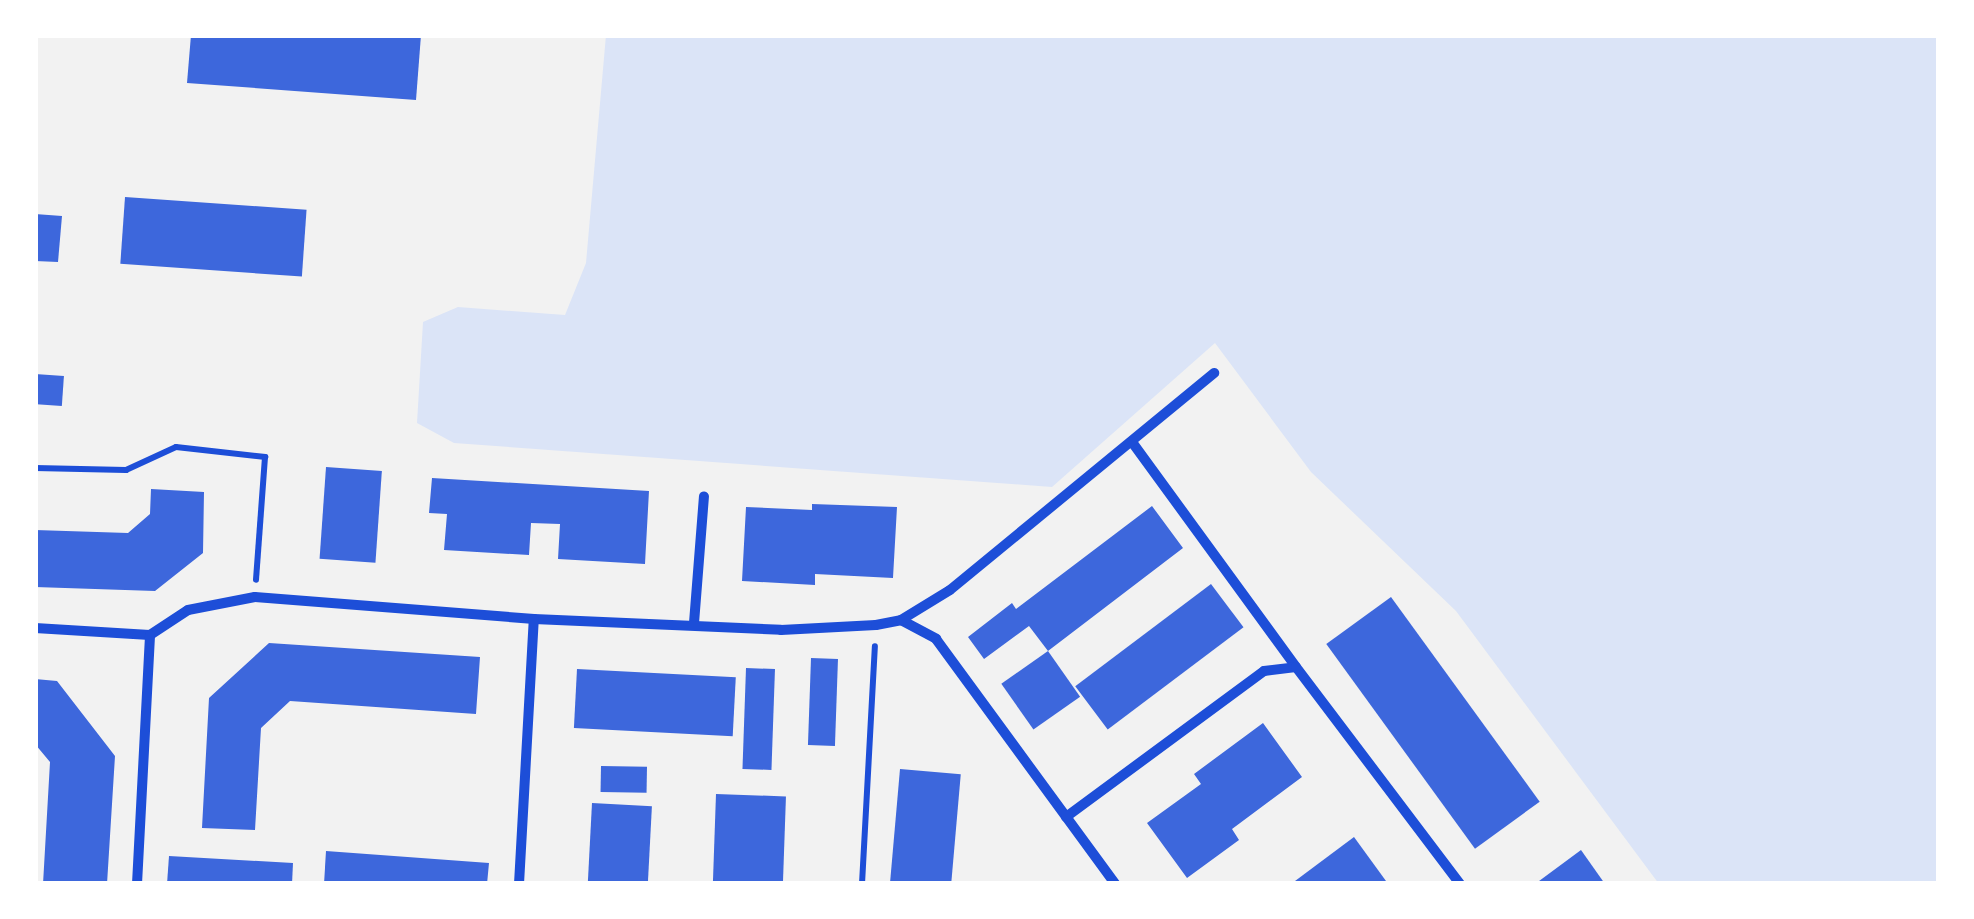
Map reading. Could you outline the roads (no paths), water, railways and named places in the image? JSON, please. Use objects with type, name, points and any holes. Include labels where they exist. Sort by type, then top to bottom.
[{"type":"street","points":[[35,628],[150,635],[188,610],[255,596],[534,619],[694,623],[781,630],[901,620],[950,590],[1214,373]]},
{"type":"street","points":[[1132,442],[1460,884]]},
{"type":"street","points":[[694,623],[704,496]]},
{"type":"street","points":[[519,884],[534,619]]},
{"type":"street","points":[[901,620],[936,640],[1115,884]]},
{"type":"street","points":[[137,884],[150,635]]},
{"type":"street","points":[[1066,817],[1264,671],[1296,667]]}]
